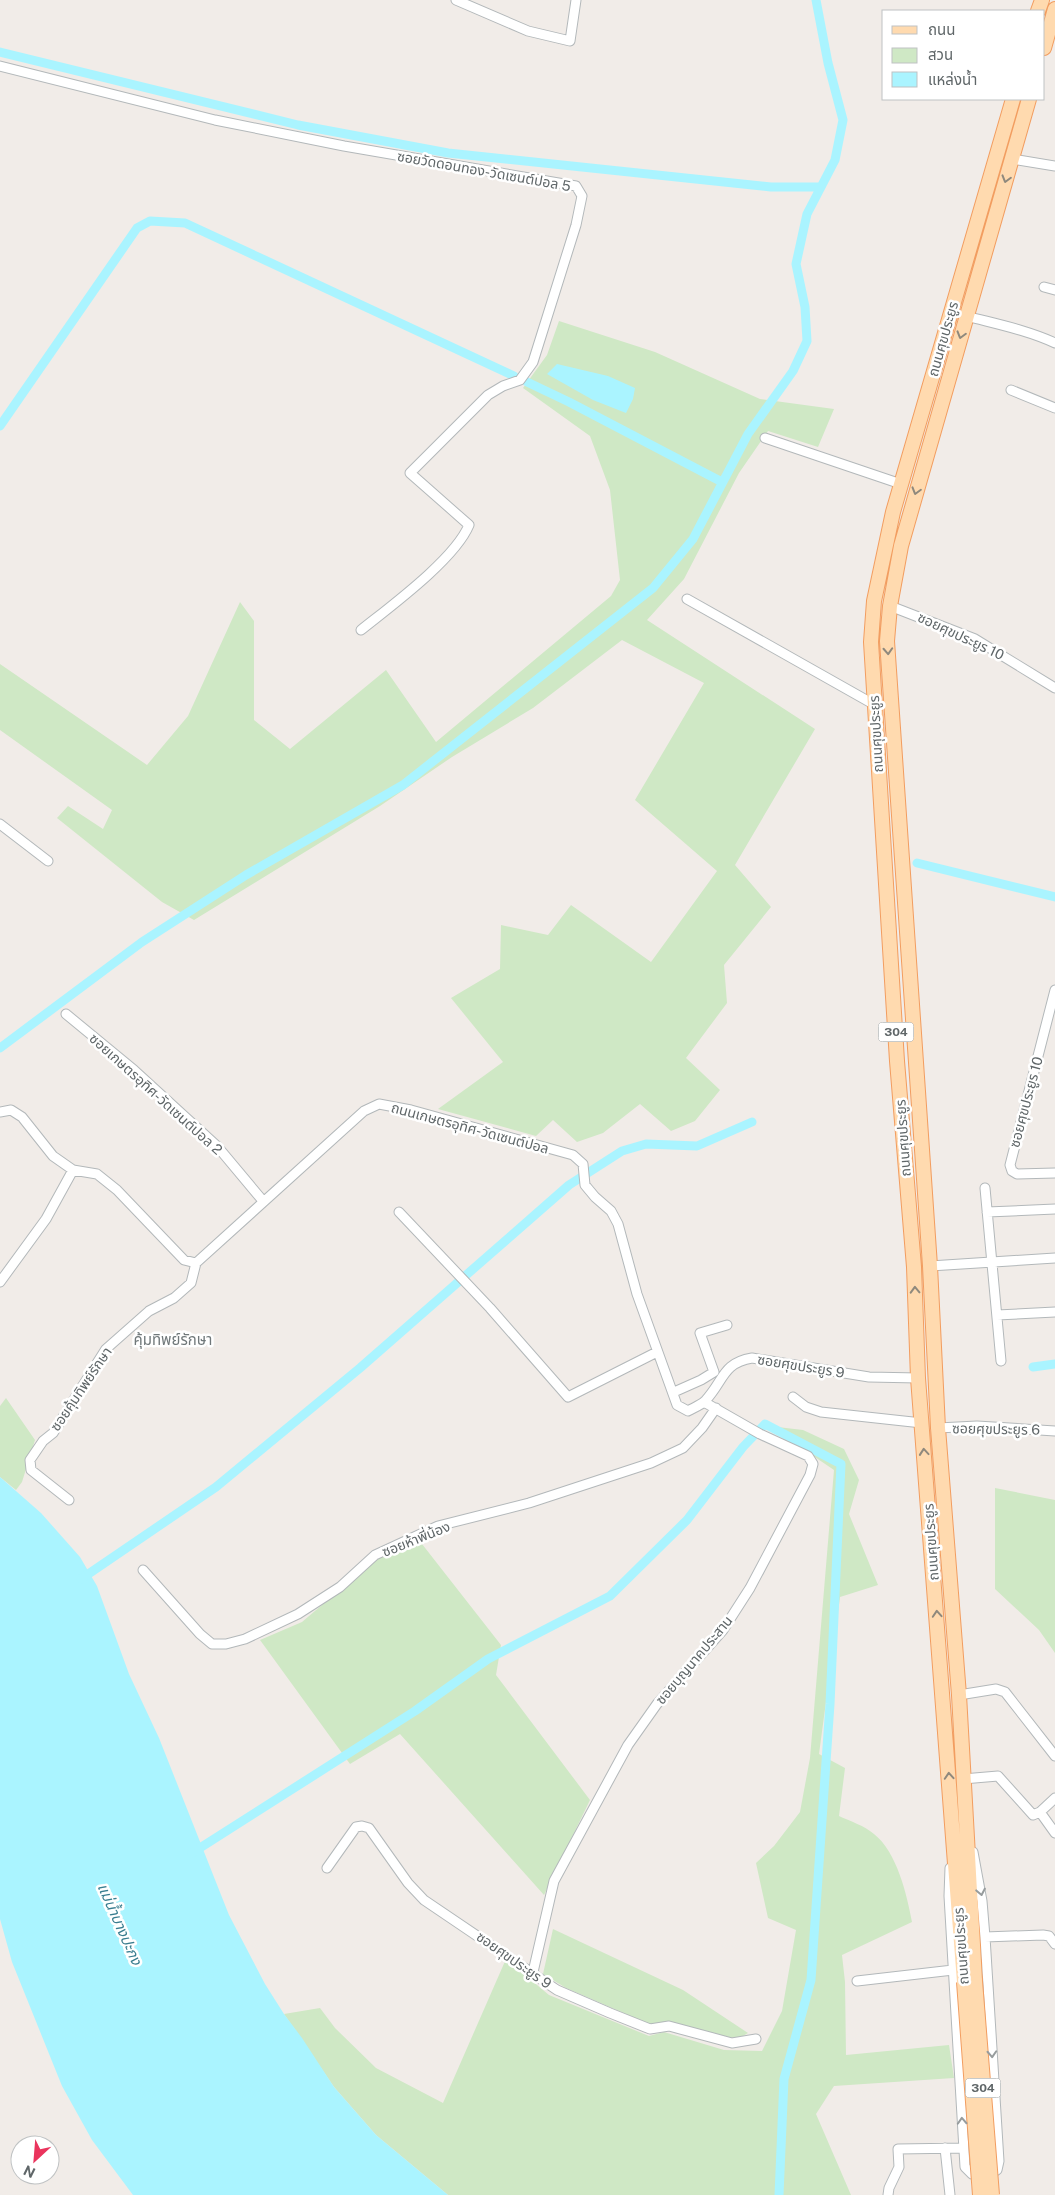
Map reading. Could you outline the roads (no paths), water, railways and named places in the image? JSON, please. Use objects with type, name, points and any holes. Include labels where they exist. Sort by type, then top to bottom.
[{"type":"main road","points":[[1045,44],[1055,9]]},
{"type":"main road","name":"ถนนศุขประยูร","points":[[980,2195],[970,1981],[959,1810],[918,1378],[914,1267],[897,1061],[871,642],[874,601],[883,552],[1013,100]]},
{"type":"main road","name":"ถนนศุขประยูร","points":[[959,1810],[962,1779],[959,1695],[938,1428],[930,1266],[892,726],[888,641],[890,606],[901,546],[1029,100]]},
{"type":"main road","points":[[971,241],[987,244]]},
{"type":"main road","points":[[914,1267],[930,1266]]},
{"type":"main road","name":"ถนนศุขประยูร","points":[[970,1981],[992,2195]]},
{"type":"street","points":[[456,0],[528,31],[570,41],[576,0]]},
{"type":"street","name":"ซอยวัดดอนทอง-วัดเซนต์ปอล 5","points":[[0,66],[215,120],[344,146],[576,186],[582,196],[576,225],[533,362],[520,380],[503,386],[488,395],[410,472],[469,525],[464,539],[414,587],[361,630]]},
{"type":"street","points":[[1012,159],[1055,166]]},
{"type":"street","points":[[1044,288],[1055,290]]},
{"type":"street","points":[[966,316],[1014,330],[1029,338],[1054,343]]},
{"type":"street","points":[[1011,390],[1055,408]]},
{"type":"street","points":[[766,438],[901,484]]},
{"type":"street","points":[[687,599],[875,705]]},
{"type":"street","name":"ซอยศุขประยูร 10","points":[[890,606],[975,639],[1055,688]]},
{"type":"street","points":[[0,824],[48,861]]},
{"type":"street","name":"ซอยศุขประยูร 10","points":[[1055,990],[1010,1165],[1012,1171],[1017,1174],[1055,1173]]},
{"type":"street","name":"ซอยเกษตรอุทิศ-วัดเซนต์ปอล 2","points":[[66,1014],[134,1070],[217,1146],[263,1201]]},
{"type":"street","name":"ถนนเกษตรอุทิศ-วัดเซนต์ปอล","points":[[196,1263],[364,1111],[379,1104],[411,1110],[573,1154],[583,1164],[585,1185],[595,1198],[611,1212],[618,1224],[637,1294],[657,1352],[674,1392],[677,1405],[681,1409],[688,1410],[704,1402]]},
{"type":"street","points":[[0,1112],[11,1110],[22,1117],[53,1156],[73,1170],[97,1174],[117,1190],[184,1260],[196,1263]]},
{"type":"street","points":[[0,1282],[46,1219],[73,1170]]},
{"type":"street","points":[[985,1188],[1000,1361]]},
{"type":"street","points":[[987,1212],[1055,1209]]},
{"type":"street","points":[[399,1212],[490,1308],[568,1397],[657,1352]]},
{"type":"street","points":[[930,1266],[1055,1258]]},
{"type":"street","name":"ซอยคุ้มทิพย์รักษา","points":[[68,1500],[31,1470],[30,1460],[43,1441],[53,1433],[106,1348],[149,1311],[174,1298],[191,1283],[196,1263]]},
{"type":"street","points":[[996,1315],[1055,1312]]},
{"type":"street","points":[[720,1380],[714,1372],[700,1332],[727,1325]]},
{"type":"street","name":"ซอยศุขประยูร 9","points":[[704,1402],[738,1360],[752,1358],[869,1377],[918,1378]]},
{"type":"street","points":[[674,1392],[702,1380],[714,1372]]},
{"type":"street","points":[[793,1397],[806,1406],[821,1412],[922,1423]]},
{"type":"street","name":"ซอยบุญนาคประสาน","points":[[533,1972],[554,1881],[628,1745],[657,1704],[723,1630],[750,1588],[810,1475],[812,1464],[808,1456],[760,1434],[704,1402]]},
{"type":"street","name":"ซอยห้าพี่น้อง","points":[[142,1570],[200,1634],[212,1644],[226,1644],[245,1639],[298,1614],[323,1598],[340,1587],[375,1555],[438,1526],[529,1503],[651,1463],[683,1448],[702,1428],[716,1408]]},
{"type":"street","name":"ซอยศุขประยูร 6","points":[[938,1428],[977,1426],[1055,1430]]},
{"type":"street","points":[[959,1695],[996,1689],[1005,1692],[1055,1756]]},
{"type":"street","points":[[962,1779],[996,1775],[1030,1813],[1034,1815],[1055,1798]]},
{"type":"street","points":[[959,1810],[982,1901],[998,2161],[997,2170],[972,2174],[968,2172],[965,2166],[963,2148],[949,1896],[959,1810]]},
{"type":"street","points":[[1040,1812],[1055,1833]]},
{"type":"street","name":"ซอยศุขประยูร 9","points":[[327,1868],[356,1827],[369,1828],[408,1883],[424,1900],[557,1990],[650,2029],[670,2026],[732,2043],[756,2039]]},
{"type":"street","points":[[985,1936],[1043,1935],[1049,1936],[1055,1944]]},
{"type":"street","points":[[857,1981],[953,1970]]},
{"type":"street","points":[[945,2148],[950,2195]]},
{"type":"street","points":[[888,2195],[889,2188],[900,2167],[898,2149],[963,2148]]},
{"type":"water","points":[[557,364],[608,376],[635,388],[633,399],[626,413],[593,400],[547,374]]},
{"type":"water","name":"แม่น้ำบางปะกง","points":[[0,1477],[41,1513],[80,1557],[97,1586],[129,1674],[159,1738],[229,1915],[265,1984],[334,2087],[376,2135],[448,2195],[133,2195],[92,2140],[62,2086],[12,1962],[0,1919]]},
{"type":"waterway","points":[[0,1048],[142,942],[246,875],[403,785],[653,588],[693,539],[748,434],[793,371],[807,341],[805,307],[796,264],[807,214],[835,160],[843,120],[828,63],[816,0]]},
{"type":"waterway","points":[[0,52],[298,125],[448,153],[771,187],[821,187]]},
{"type":"waterway","points":[[0,426],[137,228],[150,221],[185,223],[514,376]]},
{"type":"waterway","points":[[527,382],[722,482]]},
{"type":"waterway","points":[[917,863],[1055,897]]},
{"type":"waterway","points":[[81,1579],[216,1487],[360,1368],[569,1185],[622,1151],[646,1144],[697,1146],[752,1122]]},
{"type":"waterway","points":[[1033,1367],[1055,1364]]},
{"type":"waterway","points":[[192,1853],[415,1711],[488,1659],[610,1596],[687,1520],[743,1447],[765,1424],[841,1464],[830,1704],[811,1980],[784,2079],[779,2195]]},
{"type":"district","name":"คุ้มทิพย์รักษา","points":[[173,1339]]}]
